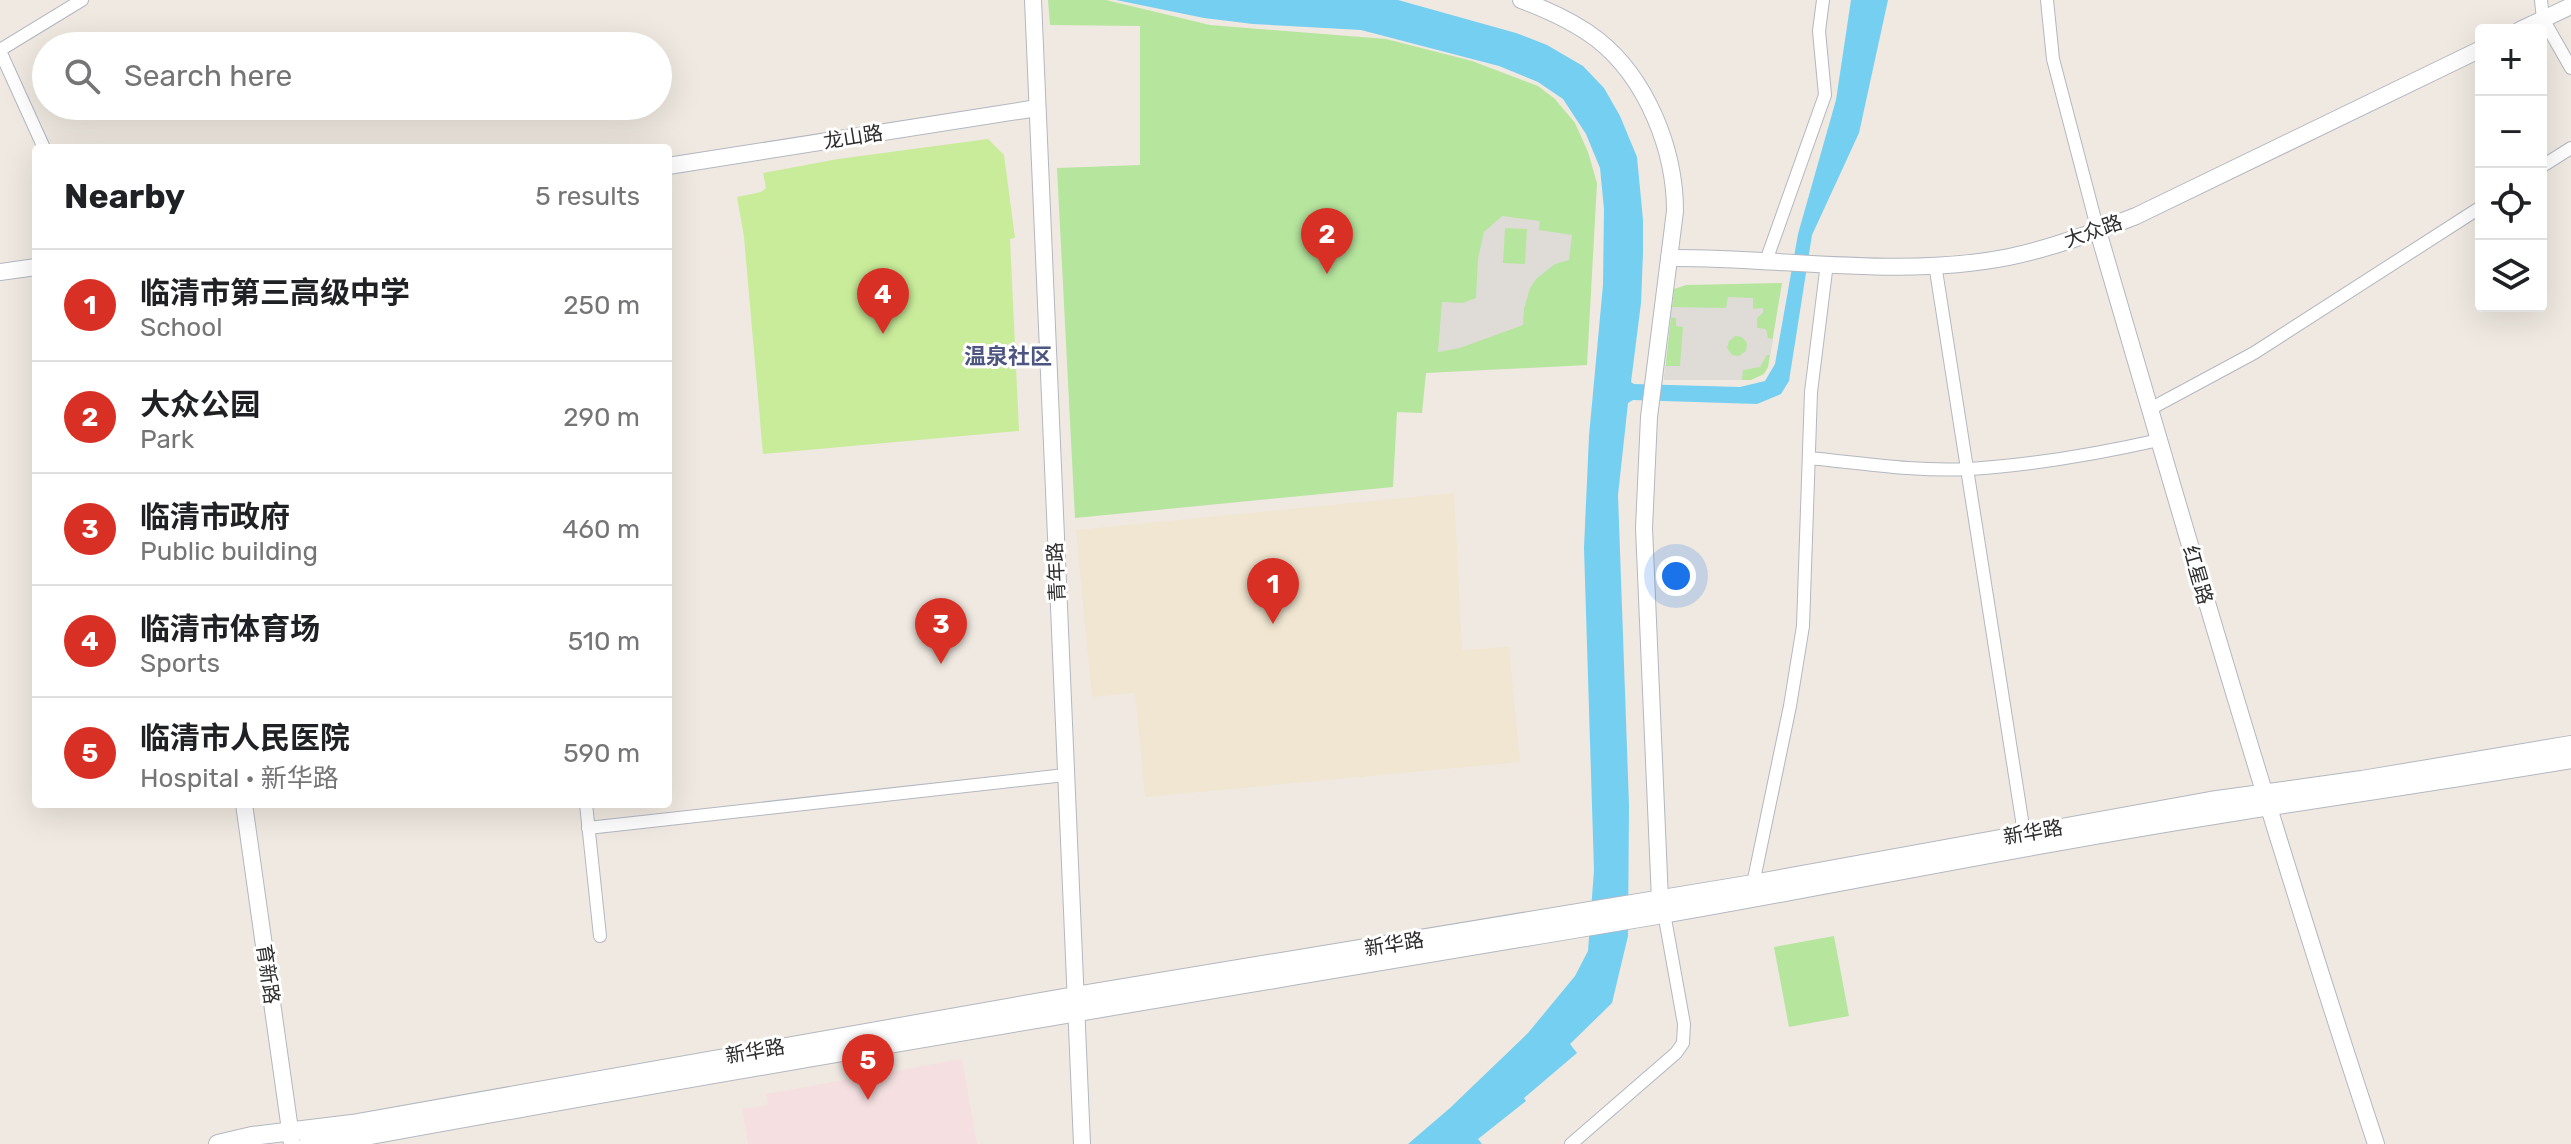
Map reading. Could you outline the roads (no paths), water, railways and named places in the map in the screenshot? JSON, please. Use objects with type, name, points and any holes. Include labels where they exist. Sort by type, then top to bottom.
[{"type":"main road","name":"新华路","points":[[218,1144],[291,1138],[628,1073],[1075,1004],[2165,823],[2266,800],[2571,745]]},
{"type":"main road","name":"新华路","points":[[1654,908],[1753,884],[2024,833],[2571,759]]},
{"type":"main road","name":"新华路","points":[[308,1144],[1075,1004]]},
{"type":"street","points":[[42,144],[0,50],[82,0]]},
{"type":"street","points":[[1521,0],[1545,9],[1599,40],[1617,56],[1644,98],[1661,133],[1675,191],[1649,417],[1644,528],[1654,908],[1684,1024],[1683,1043],[1676,1053],[1571,1144]]},
{"type":"street","points":[[1766,261],[1825,95],[1819,31],[1823,0]]},
{"type":"street","name":"红星路","points":[[2047,0],[2053,59],[2098,231],[2266,800],[2376,1144]]},
{"type":"street","points":[[2541,0],[2543,19],[2571,68]]},
{"type":"street","name":"青年路","points":[[1028,1],[1037,108],[1082,1144]]},
{"type":"street","points":[[2533,24],[2571,6]]},
{"type":"street","name":"大众路","points":[[1669,258],[1935,264],[2008,257],[2098,231],[2136,216],[2475,52]]},
{"type":"street","name":"龙山路","points":[[672,165],[1037,108]]},
{"type":"street","points":[[2547,163],[2571,148]]},
{"type":"street","points":[[2150,409],[2254,353],[2475,211]]},
{"type":"street","points":[[1753,884],[1790,706],[1803,626],[1811,392],[1827,263]]},
{"type":"street","points":[[1935,264],[2024,833]]},
{"type":"street","points":[[0,272],[32,268]]},
{"type":"street","points":[[1809,458],[1967,469],[2114,450],[2159,440]]},
{"type":"street","points":[[588,828],[1065,775]]},
{"type":"street","name":"育新路","points":[[245,808],[291,1138]]},
{"type":"street","points":[[586,808],[600,936]]},
{"type":"water","points":[[1116,0],[1398,0],[1516,33],[1547,45],[1583,66],[1604,88],[1637,157],[1643,253],[1641,303],[1631,382],[1740,387],[1765,381],[1775,364],[1798,234],[1836,100],[1851,0],[1888,0],[1859,133],[1812,235],[1789,381],[1781,394],[1757,404],[1633,400],[1628,403],[1618,495],[1629,805],[1628,936],[1612,1003],[1570,1044],[1577,1053],[1524,1098],[1526,1101],[1478,1139],[1482,1144],[1408,1144],[1528,1033],[1575,976],[1588,951],[1594,870],[1584,548],[1589,436],[1603,285],[1604,209],[1600,168],[1586,134],[1563,99],[1538,82],[1499,66],[1361,30],[1204,18]]},
{"type":"place","name":"大众公园","points":[[1327,274]]},
{"type":"place","name":"临清市体育场","points":[[883,334]]},
{"type":"place","name":"临清市第三高级中学","points":[[1273,624]]},
{"type":"place","name":"临清市政府","points":[[941,664]]},
{"type":"place","name":"临清市人民医院","points":[[868,1100]]},
{"type":"district","name":"温泉社区","points":[[1008,356]]}]
